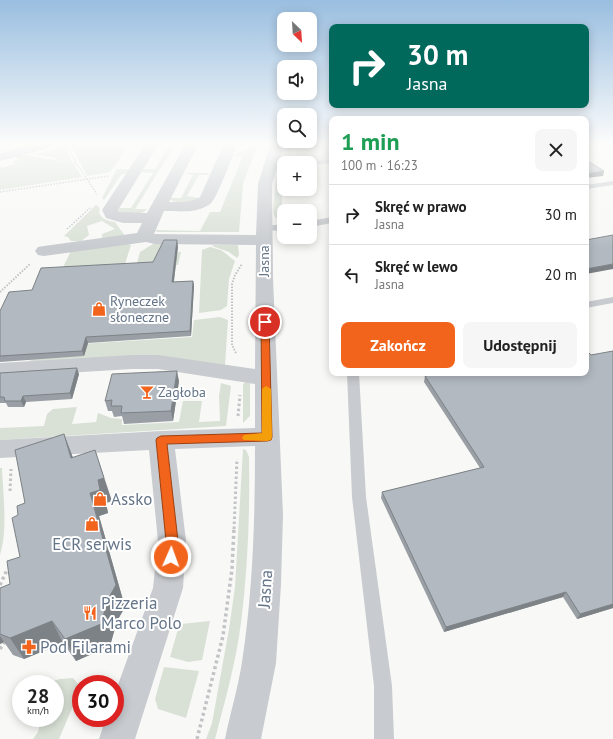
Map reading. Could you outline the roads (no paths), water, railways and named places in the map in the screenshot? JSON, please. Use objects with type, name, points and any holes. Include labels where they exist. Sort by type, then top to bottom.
[{"type":"street","points":[[129,179],[110,210],[112,215],[123,218],[201,205],[206,200],[215,179]]},
{"type":"street","points":[[146,237],[146,232],[173,179]]},
{"type":"street","name":"Jasna","points":[[243,739],[260,663],[269,515],[266,378],[271,232],[265,184],[267,179]]},
{"type":"street","points":[[179,229],[191,206]]},
{"type":"street","points":[[44,251],[146,237],[155,239],[271,232]]},
{"type":"street","points":[[0,370],[158,362],[266,378]]},
{"type":"street","points":[[5,458],[161,440],[267,437]]},
{"type":"street","points":[[117,739],[168,588],[172,541],[161,440]]},
{"type":"lane","points":[[589,187],[613,183]]},
{"type":"lane","points":[[317,223],[329,221]]},
{"type":"lane","points":[[589,304],[613,300]]},
{"type":"lane","points":[[353,376],[359,497],[383,686],[384,739]]},
{"type":"place","name":"Ryneczek słoneczne","points":[[99,309]]},
{"type":"place","name":"Zagłoba","points":[[147,392]]},
{"type":"place","name":"Assko","points":[[100,499]]},
{"type":"place","name":"ECR serwis","points":[[92,524]]},
{"type":"place","name":"Pizzeria Marco Polo","points":[[90,613]]},
{"type":"place","name":"Pod Filarami","points":[[29,647]]}]
